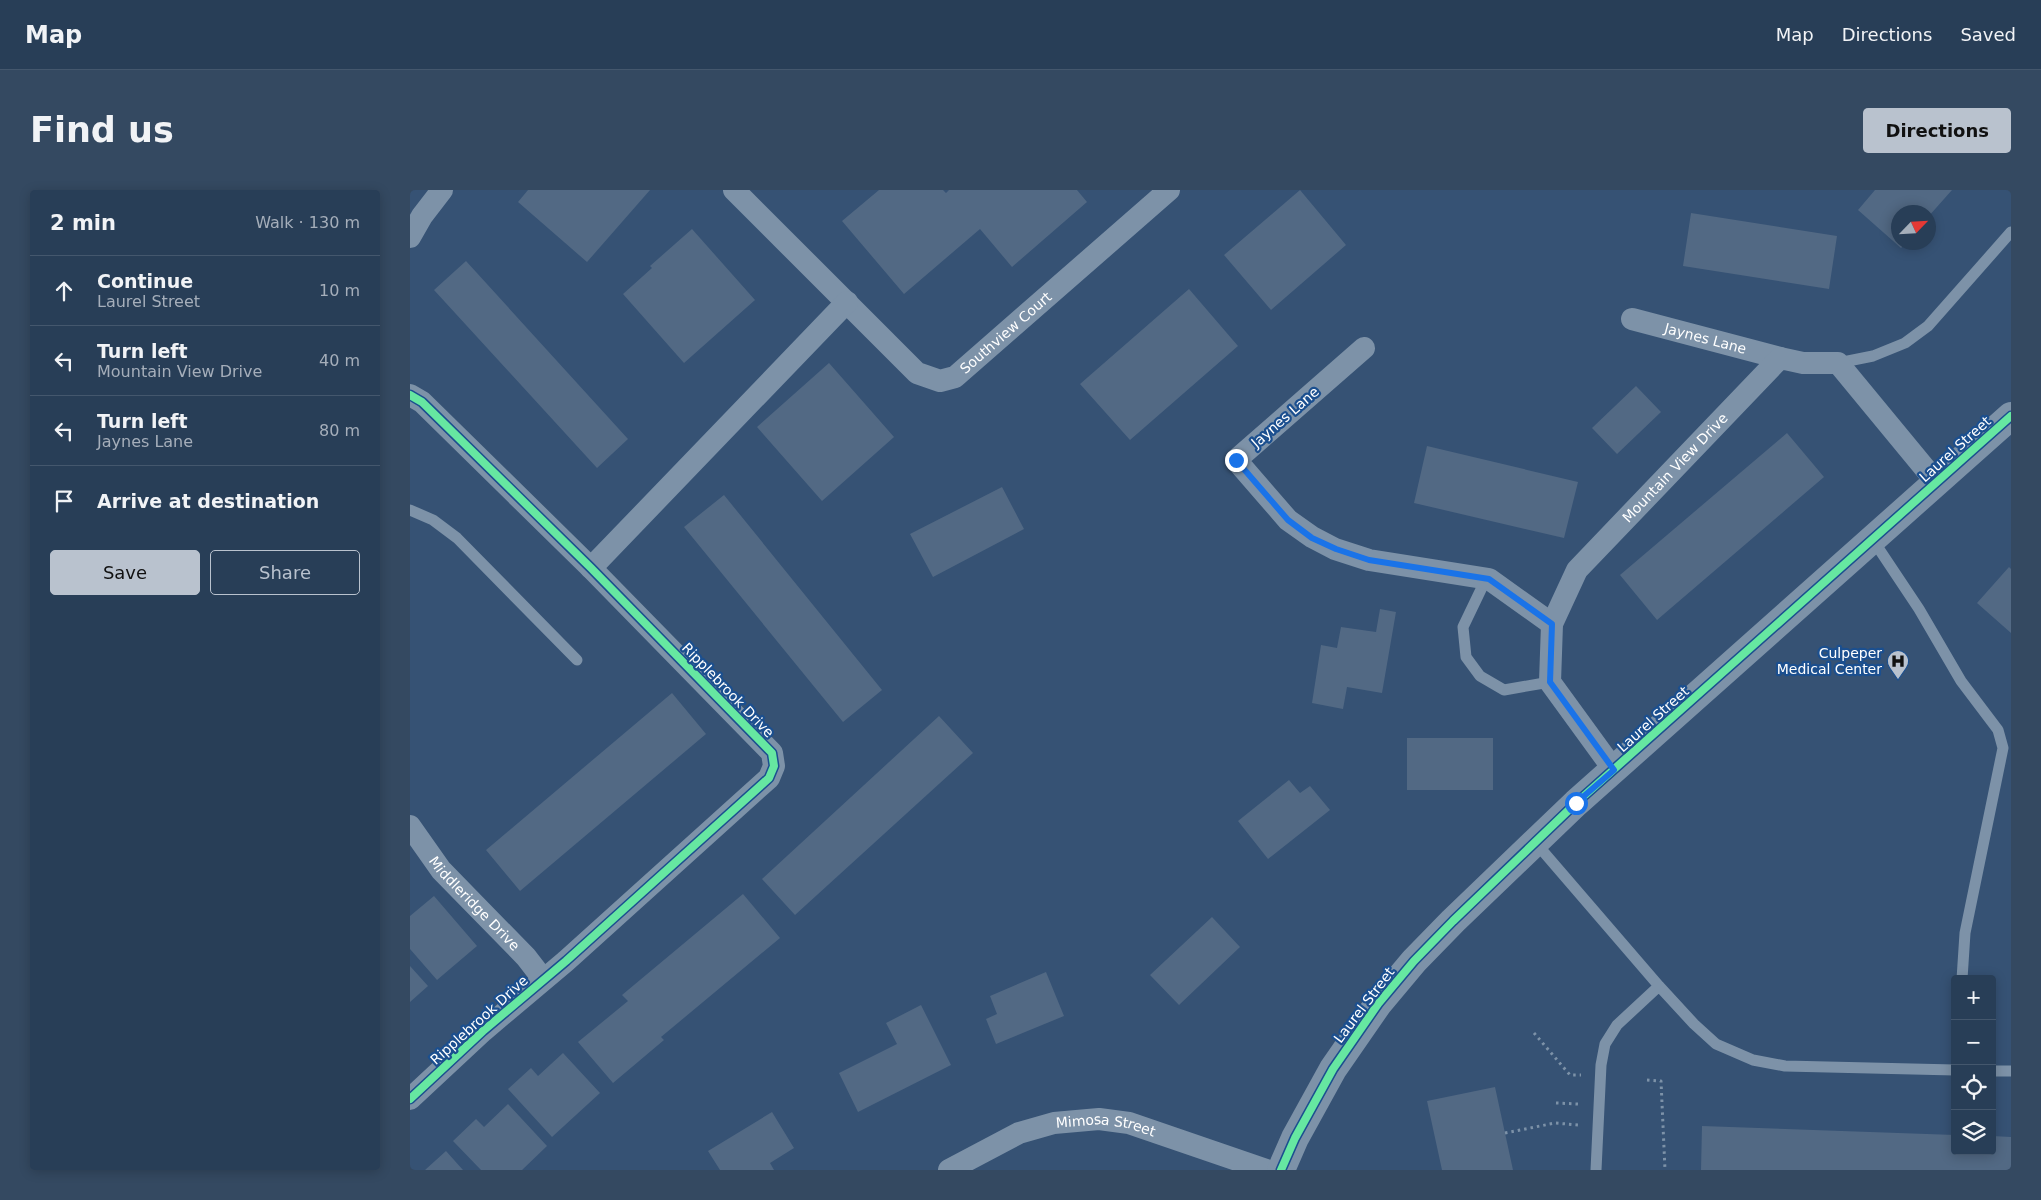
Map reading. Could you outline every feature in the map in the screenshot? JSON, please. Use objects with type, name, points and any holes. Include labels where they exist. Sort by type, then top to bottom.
[{"type":"street","points":[[410,237],[422,216],[442,190]]},
{"type":"street","name":"Southview Court","points":[[734,190],[917,373],[940,381],[955,377],[1168,190]]},
{"type":"street","points":[[591,568],[847,302]]},
{"type":"street","name":"Jaynes Lane","points":[[1632,319],[1780,358]]},
{"type":"street","name":"Jaynes Lane","points":[[1364,348],[1236,460],[1288,520],[1312,538],[1336,549],[1369,560],[1489,579],[1552,624]]},
{"type":"street","points":[[1780,358],[1803,363],[1838,363],[1937,483]]},
{"type":"street","name":"Mountain View Drive","points":[[1550,682],[1552,624],[1577,570],[1780,358]]},
{"type":"street","name":"Ripplebrook Drive","points":[[410,395],[422,402],[591,568],[772,753],[774,766],[769,778],[410,1099]]},
{"type":"street","name":"Laurel Street","points":[[1281,1170],[1295,1138],[1333,1069],[1378,1004],[1414,961],[1576,803],[2011,416]]},
{"type":"street","points":[[1550,682],[1614,770]]},
{"type":"street","name":"Middleridge Drive","points":[[410,826],[441,870],[526,957],[543,979]]},
{"type":"street","name":"Mimosa Street","points":[[949,1170],[1018,1134],[1054,1123],[1099,1119],[1129,1123],[1266,1170]]},
{"type":"lane","points":[[1838,363],[1873,356],[1889,350],[1905,343],[1928,326],[2011,232]]},
{"type":"lane","points":[[410,510],[433,520],[457,538],[577,660]]},
{"type":"lane","points":[[1873,540],[1919,609],[1961,681],[2002,738],[2003,748],[1965,933],[1962,975]]},
{"type":"lane","points":[[1486,579],[1463,627],[1466,657],[1480,676],[1504,690],[1550,682]]},
{"type":"lane","points":[[1535,842],[1659,986],[1694,1024],[1716,1044],[1753,1060],[1785,1066],[1951,1070]]},
{"type":"lane","points":[[1596,1170],[1601,1064],[1605,1044],[1616,1025],[1659,986]]},
{"type":"lane","points":[[1996,1071],[2011,1071]]},
{"type":"path","points":[[1534,1033],[1570,1075],[1583,1075]]},
{"type":"path","points":[[1646,1080],[1661,1081],[1665,1170]]},
{"type":"path","points":[[1505,1133],[1555,1123]]},
{"type":"building","points":[[528,190],[650,190],[587,262],[518,202]]},
{"type":"building","points":[[879,190],[943,190],[946,193],[949,190],[1077,190],[1087,202],[1012,267],[980,229],[904,294],[842,221]]},
{"type":"building","points":[[1300,190],[1346,245],[1271,310],[1224,255]]},
{"type":"building","points":[[1875,190],[1952,190],[1936,208],[1936,205],[1891,205],[1891,239],[1858,210]]},
{"type":"building","points":[[1691,213],[1837,236],[1829,289],[1683,266]]},
{"type":"building","points":[[692,229],[755,300],[684,363],[623,294],[652,268],[650,266]]},
{"type":"building","points":[[466,261],[628,439],[597,468],[434,290]]},
{"type":"building","points":[[1189,289],[1238,346],[1130,440],[1080,384]]},
{"type":"building","points":[[829,363],[894,437],[822,501],[757,427]]},
{"type":"building","points":[[1636,386],[1661,412],[1617,454],[1592,428]]},
{"type":"building","points":[[1787,433],[1824,477],[1657,620],[1620,575]]},
{"type":"building","points":[[1427,446],[1578,482],[1564,538],[1414,503]]},
{"type":"building","points":[[1002,487],[1024,529],[933,577],[910,534]]},
{"type":"building","points":[[724,495],[882,690],[843,722],[684,527]]},
{"type":"building","points":[[2009,567],[2011,569],[2011,633],[1977,603]]},
{"type":"building","points":[[1380,609],[1396,612],[1382,693],[1347,687],[1343,709],[1312,703],[1321,645],[1337,648],[1341,627],[1376,632]]},
{"type":"building","points":[[672,693],[706,734],[520,891],[486,850]]},
{"type":"building","points":[[939,716],[973,753],[795,915],[762,879]]},
{"type":"building","points":[[1407,738],[1493,738],[1493,790],[1407,790]]},
{"type":"building","points":[[1289,780],[1300,793],[1310,786],[1330,810],[1268,859],[1238,821]]},
{"type":"building","points":[[743,894],[780,938],[661,1037],[664,1040],[613,1083],[578,1042],[628,1001],[622,995]]},
{"type":"building","points":[[434,896],[477,946],[437,980],[410,949],[410,916]]},
{"type":"building","points":[[1212,917],[1240,947],[1179,1005],[1150,975]]},
{"type":"building","points":[[410,966],[428,986],[410,1002]]},
{"type":"building","points":[[1046,972],[1064,1016],[996,1044],[986,1019],[997,1014],[990,996]]},
{"type":"building","points":[[921,1005],[951,1065],[858,1112],[839,1073],[897,1044],[886,1023]]},
{"type":"building","points":[[563,1053],[600,1093],[552,1137],[508,1089],[531,1068],[538,1076]]},
{"type":"building","points":[[1495,1087],[1513,1170],[1442,1170],[1427,1101]]},
{"type":"building","points":[[508,1104],[547,1146],[522,1170],[481,1170],[453,1141],[476,1119],[484,1127]]},
{"type":"building","points":[[772,1112],[794,1148],[770,1163],[774,1170],[720,1170],[708,1151]]},
{"type":"building","points":[[1702,1126],[1951,1135],[1951,1155],[1996,1155],[1996,1136],[2011,1137],[2011,1170],[1701,1170]]},
{"type":"building","points":[[446,1151],[463,1170],[425,1170]]},
{"type":"cycle path","points":[[410,395],[422,402],[591,568],[772,753],[774,766],[769,778],[566,961],[483,1031],[410,1099]]},
{"type":"cycle path","points":[[1281,1170],[1295,1138],[1333,1069],[1378,1004],[1414,961],[1576,803],[2011,416]]},
{"type":"place","name":"Culpeper Medical Center","points":[[1898,680]]},
{"type":"route","points":[[1236,460],[1288,520],[1312,538],[1336,549],[1369,560],[1489,579],[1552,624],[1550,682],[1614,770],[1576,803]]}]
